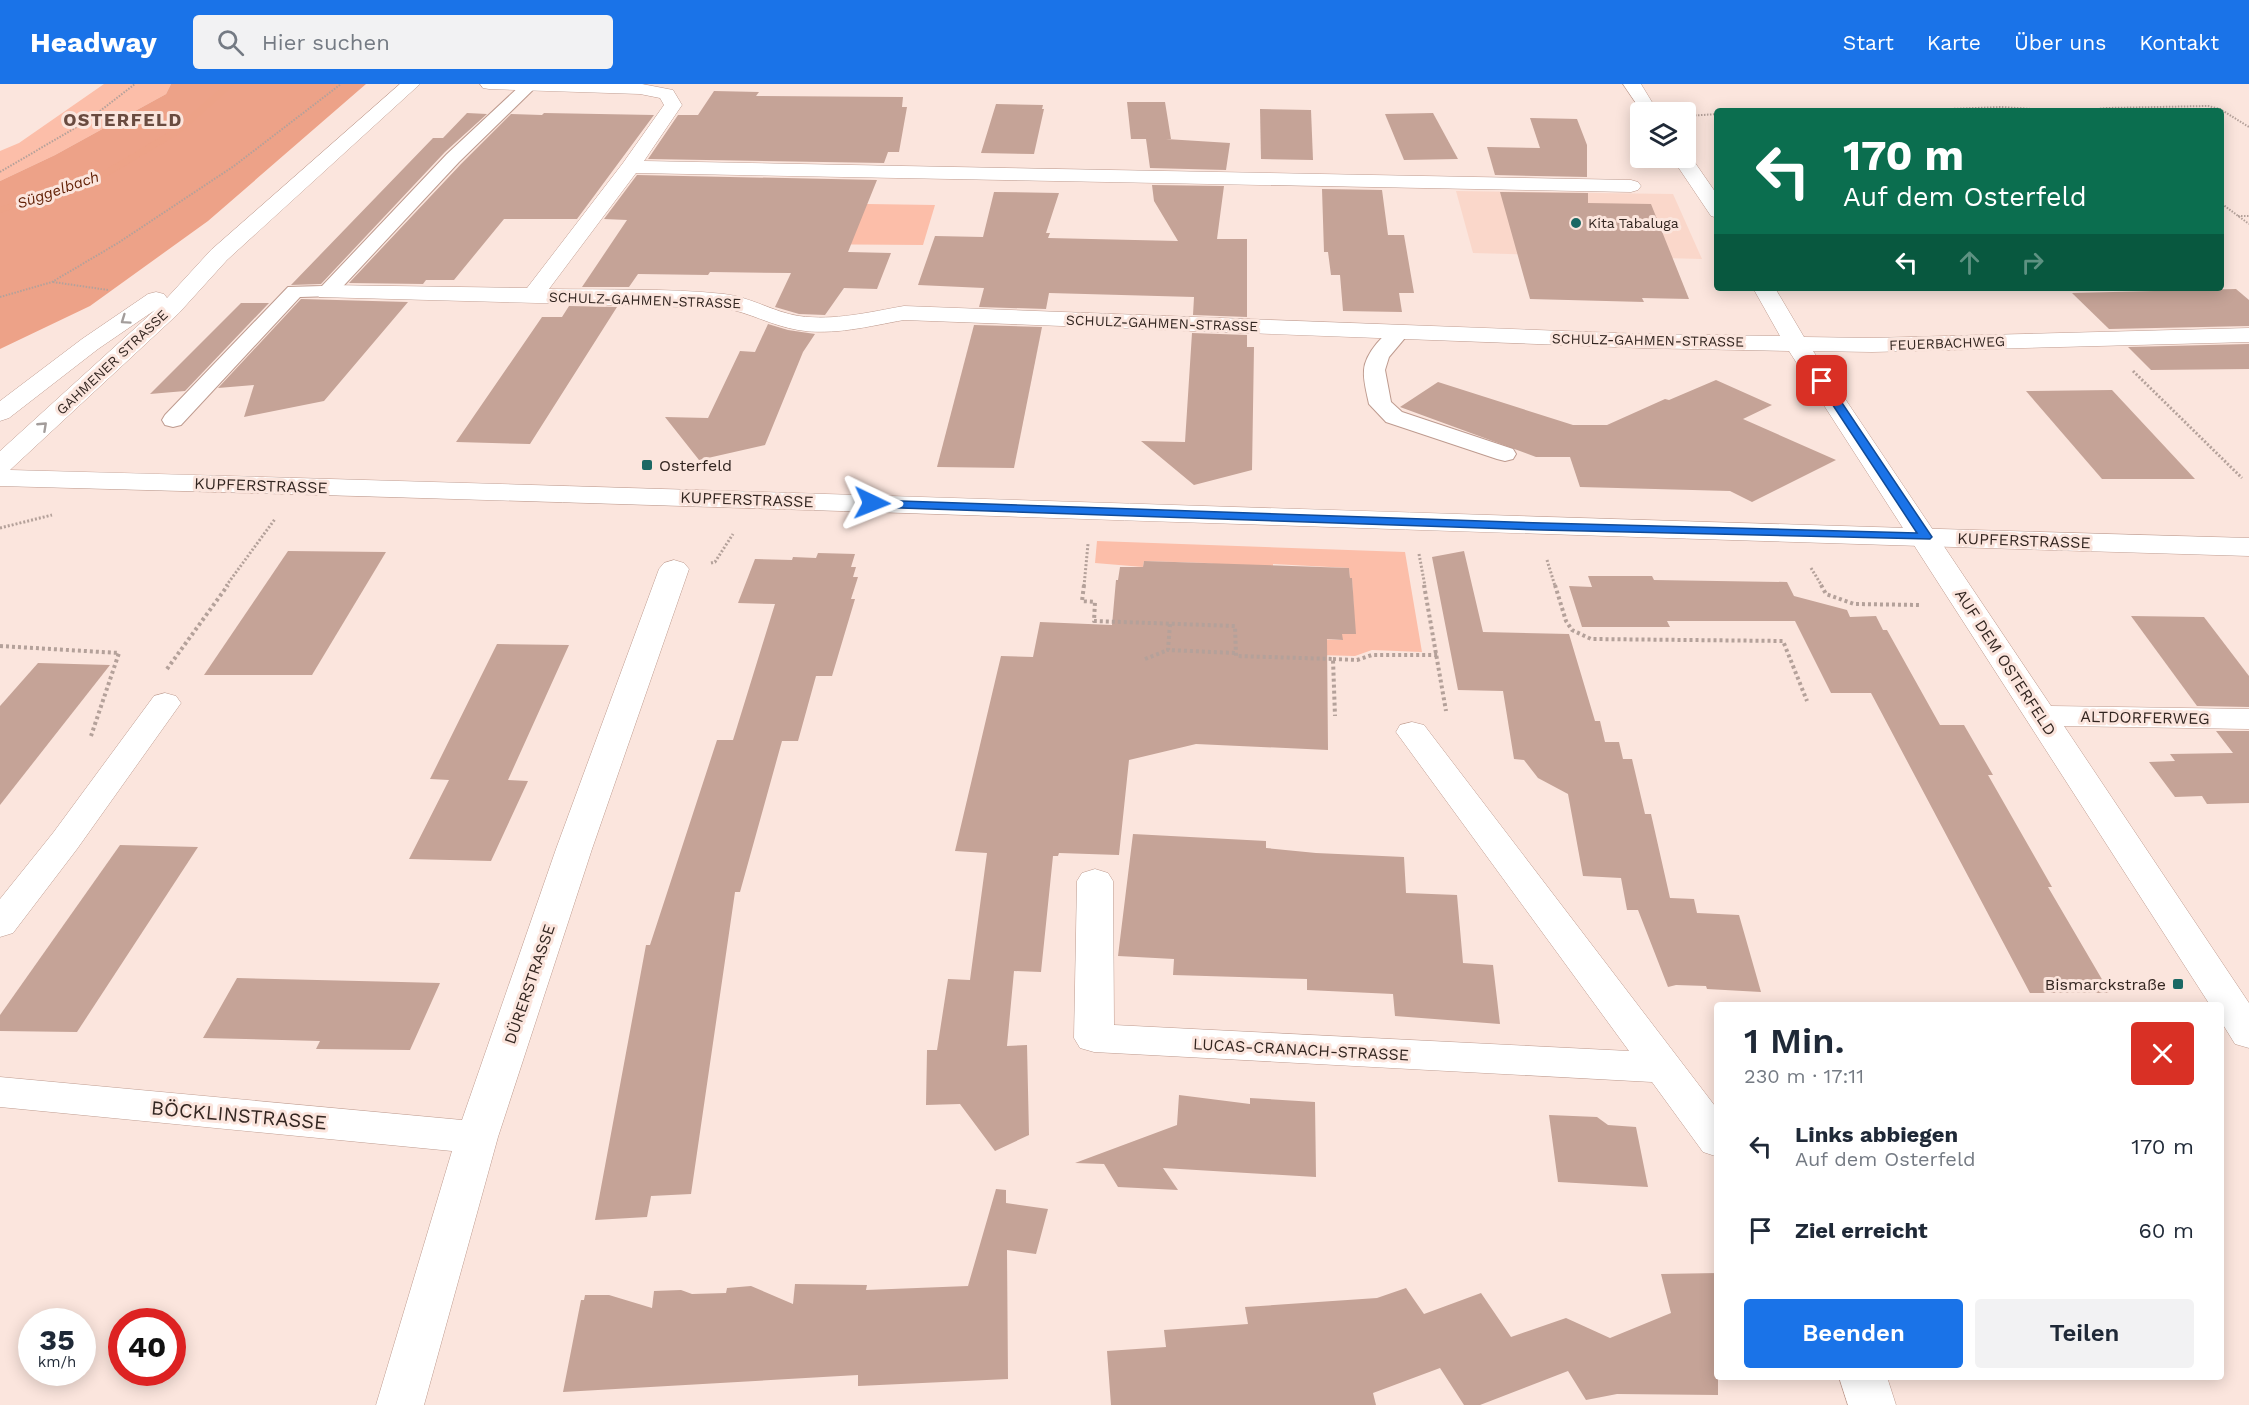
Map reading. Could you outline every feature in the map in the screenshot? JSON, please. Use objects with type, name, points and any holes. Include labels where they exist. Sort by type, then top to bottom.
[{"type":"street","name":"GAHMENER STRASSE","points":[[0,465],[171,308],[219,255],[411,84]]},
{"type":"street","name":"SCHULZ-GAHMEN-STRASSE","points":[[489,84],[640,89],[667,94],[673,105],[630,167],[533,295]]},
{"type":"street","points":[[1632,84],[1644,102]]},
{"type":"street","points":[[630,167],[1631,186]]},
{"type":"street","points":[[1689,168],[1714,206]]},
{"type":"street","name":"GAHMENER STRASSE","points":[[0,413],[90,344],[219,255]]},
{"type":"street","name":"AUF DEM OSTERFELD","points":[[1766,291],[1797,343],[2249,1034]]},
{"type":"street","name":"SCHULZ-GAHMEN-STRASSE","points":[[327,292],[723,301],[744,303],[784,320],[812,325],[904,313],[1631,340],[1797,343]]},
{"type":"street","name":"FEUERBACHWEG","points":[[1797,343],[1872,345],[2249,335]]},
{"type":"street","points":[[0,387],[90,344]]},
{"type":"street","name":"KUPFERSTRASSE","points":[[0,478],[633,495],[1542,527],[2249,547]]},
{"type":"street","name":"DÜRERSTRASSE","points":[[400,1405],[477,1137],[574,849],[674,569]]},
{"type":"street","points":[[0,924],[65,841],[165,703]]},
{"type":"street","name":"ALTDORFERWEG","points":[[2040,716],[2249,719]]},
{"type":"street","points":[[1412,732],[1714,1136]]},
{"type":"street","name":"LUCAS-CRANACH-STRASSE","points":[[1095,881],[1094,1038],[1664,1068]]},
{"type":"street","name":"BÖCKLINSTRASSE","points":[[0,1092],[477,1137]]},
{"type":"street","points":[[1864,1380],[1872,1405]]},
{"type":"lane","points":[[173,420],[295,291],[327,292],[453,158],[530,85]]},
{"type":"lane","points":[[1400,332],[1379,355],[1374,370],[1380,404],[1394,417],[1505,454]]},
{"type":"path","points":[[0,172],[62,139],[115,102],[135,84]]},
{"type":"path","points":[[0,297],[52,282],[118,243],[234,166],[341,84]]},
{"type":"path","points":[[2107,108],[2208,106],[2216,108]]},
{"type":"path","points":[[1976,108],[2016,108]]},
{"type":"path","points":[[2224,111],[2249,127]]},
{"type":"path","points":[[1696,115],[1714,114]]},
{"type":"path","points":[[2224,206],[2249,224]]},
{"type":"path","points":[[2238,216],[2249,216]]},
{"type":"path","points":[[2098,338],[2242,478]]},
{"type":"path","points":[[165,703],[159,681],[278,516]]},
{"type":"path","points":[[674,569],[715,562],[734,533]]},
{"type":"path","points":[[1090,535],[1082,601],[1095,602],[1094,621],[1234,626],[1236,656],[1357,660],[1372,655],[1438,655]]},
{"type":"path","points":[[1412,732],[1447,710],[1418,546]]},
{"type":"path","points":[[1544,551],[1566,621],[1572,630],[1591,639],[1783,641],[1807,701]]},
{"type":"path","points":[[1807,561],[1826,594],[1854,604],[1929,606]]},
{"type":"path","points":[[1168,650],[1170,624]]},
{"type":"path","points":[[0,646],[119,653],[81,765],[116,770]]},
{"type":"path","points":[[1145,659],[1168,650],[1236,653]]},
{"type":"path","points":[[1333,659],[1335,716]]},
{"type":"shaded area","points":[[104,84],[171,84],[166,94],[55,155],[0,181],[0,151],[19,143]]},
{"type":"shaded area","points":[[171,84],[366,84],[208,221],[90,306],[0,349],[0,181],[55,155],[166,94]]},
{"type":"shaded area","name":"Kita Tabaluga","points":[[1456,191],[1673,194],[1702,259],[1473,253]]},
{"type":"shaded area","points":[[800,203],[935,205],[923,245],[783,244]]},
{"type":"shaded area","points":[[1097,541],[1405,552],[1422,652],[1372,650],[1355,656],[1244,653],[1317,639],[1342,640],[1342,634],[1355,634],[1352,578],[1350,578],[1349,568],[1273,564],[1273,571],[1206,563],[1144,561],[1143,567],[1095,563]]},
{"type":"building","points":[[714,91],[759,92],[756,96],[903,97],[902,107],[907,107],[899,152],[888,152],[884,163],[648,159],[678,115],[698,115]]},
{"type":"building","points":[[1127,102],[1165,102],[1171,139],[1166,139],[1230,143],[1226,170],[1150,168],[1146,139],[1131,139]]},
{"type":"building","points":[[996,104],[1043,105],[1034,154],[981,153]]},
{"type":"building","points":[[1260,109],[1311,110],[1313,160],[1261,159]]},
{"type":"building","points":[[467,113],[487,114],[445,152],[321,284],[291,285],[433,138],[443,138]]},
{"type":"building","points":[[544,113],[654,115],[577,219],[504,219],[454,280],[426,280],[423,284],[349,283],[511,114],[542,115]]},
{"type":"building","points":[[1433,113],[1458,159],[1404,160],[1385,114]]},
{"type":"building","points":[[1530,118],[1577,119],[1587,145],[1587,177],[1495,175],[1487,147],[1540,148]]},
{"type":"building","points":[[637,175],[877,180],[848,252],[891,253],[877,289],[844,288],[825,315],[799,314],[775,307],[791,273],[638,274],[629,287],[582,287],[627,220],[604,219]]},
{"type":"building","points":[[1152,185],[1224,186],[1217,239],[1247,239],[1247,317],[1193,315],[1194,297],[1049,293],[1046,309],[979,307],[984,288],[918,285],[935,236],[983,237],[994,192],[1059,193],[1046,233],[1050,233],[1048,238],[1178,241],[1154,201]]},
{"type":"building","points":[[1322,189],[1382,190],[1388,235],[1404,235],[1414,293],[1399,293],[1402,312],[1343,311],[1340,275],[1331,275],[1328,252],[1324,252]]},
{"type":"building","points":[[1500,192],[1588,193],[1588,203],[1651,204],[1689,299],[1642,298],[1644,302],[1530,299]]},
{"type":"building","points":[[2236,289],[2249,300],[2249,326],[2109,329],[2072,293],[2224,291]]},
{"type":"building","points":[[301,299],[408,302],[324,401],[244,417],[254,385],[218,388]]},
{"type":"building","points":[[241,303],[269,303],[185,391],[150,394]]},
{"type":"building","points":[[569,306],[617,307],[530,444],[456,442],[542,317],[562,317]]},
{"type":"building","points":[[768,324],[815,334],[803,352],[765,445],[699,460],[665,417],[708,418],[740,351],[755,352]]},
{"type":"building","points":[[974,325],[1042,327],[1014,468],[937,467]]},
{"type":"building","points":[[1192,333],[1247,335],[1247,347],[1254,347],[1252,470],[1194,485],[1141,441],[1185,442]]},
{"type":"building","points":[[2249,344],[2249,369],[2151,370],[2128,347]]},
{"type":"building","points":[[1716,380],[1772,405],[1743,419],[1836,460],[1752,502],[1730,491],[1580,487],[1570,457],[1536,457],[1400,407],[1438,382],[1573,425],[1607,425],[1665,399],[1669,400]]},
{"type":"building","points":[[2112,390],[2195,479],[2102,479],[2026,391]]},
{"type":"building","points":[[288,551],[386,552],[312,675],[204,675]]},
{"type":"building","points":[[1464,551],[1483,632],[1569,634],[1595,721],[1600,721],[1605,742],[1619,742],[1623,759],[1632,759],[1645,814],[1651,814],[1670,898],[1694,899],[1697,913],[1739,915],[1761,992],[1707,989],[1706,986],[1668,987],[1638,910],[1627,910],[1621,878],[1583,876],[1568,794],[1538,778],[1524,760],[1514,759],[1503,691],[1458,690],[1432,557]]},
{"type":"building","points":[[818,553],[855,554],[851,567],[856,567],[853,577],[858,577],[851,599],[855,599],[832,676],[816,676],[798,741],[782,741],[740,892],[735,892],[691,1194],[651,1196],[647,1217],[595,1220],[646,945],[650,945],[717,740],[733,740],[775,604],[738,603],[755,559],[816,558]]},
{"type":"building","points":[[1144,561],[1349,568],[1350,578],[1352,578],[1356,634],[1342,634],[1343,640],[1327,639],[1328,750],[1196,744],[1129,760],[1119,855],[1059,853],[1058,856],[1053,856],[1041,972],[1014,971],[1007,1046],[1027,1045],[1029,1135],[995,1151],[960,1104],[926,1105],[927,1050],[937,1050],[948,979],[970,980],[987,853],[955,851],[1001,656],[1033,657],[1040,622],[1112,625],[1116,580],[1118,580],[1120,567],[1143,567]]},
{"type":"building","points":[[1588,576],[1652,576],[1654,580],[1787,582],[1794,596],[1847,610],[1850,617],[1876,616],[1883,630],[1887,630],[1940,725],[1964,725],[1993,775],[1988,775],[2052,887],[2048,887],[2110,993],[2030,993],[1871,693],[1831,693],[1795,621],[1667,621],[1670,627],[1582,627],[1569,586],[1592,587]]},
{"type":"building","points":[[2131,616],[2204,617],[2249,676],[2249,707],[2197,706]]},
{"type":"building","points":[[497,644],[569,645],[508,780],[528,781],[491,861],[409,859],[449,780],[430,779]]},
{"type":"building","points":[[38,663],[110,665],[0,805],[0,706]]},
{"type":"building","points":[[2216,731],[2249,731],[2249,803],[2207,804],[2202,796],[2175,797],[2149,762],[2175,761],[2170,754],[2233,753]]},
{"type":"building","points":[[1133,834],[1266,841],[1266,848],[1404,857],[1406,893],[1457,895],[1463,963],[1493,965],[1500,1024],[1395,1016],[1393,994],[1307,990],[1307,979],[1173,975],[1174,959],[1118,956]]},
{"type":"building","points":[[120,845],[198,847],[77,1032],[0,1031],[0,1015]]},
{"type":"building","points":[[237,978],[440,983],[410,1050],[316,1049],[320,1041],[203,1038]]},
{"type":"building","points":[[1179,1095],[1250,1104],[1250,1098],[1315,1102],[1316,1177],[1163,1168],[1178,1190],[1118,1187],[1104,1164],[1075,1163],[1177,1125]]},
{"type":"building","points":[[1549,1115],[1597,1117],[1608,1125],[1636,1127],[1648,1187],[1558,1182]]},
{"type":"building","points":[[996,1189],[1006,1190],[1006,1203],[1048,1209],[1036,1254],[1007,1250],[1008,1379],[858,1386],[858,1375],[563,1392],[581,1300],[584,1300],[585,1295],[609,1295],[652,1308],[654,1291],[681,1290],[692,1294],[726,1293],[727,1288],[751,1286],[793,1304],[795,1284],[867,1285],[866,1290],[968,1286]]},
{"type":"building","points":[[1714,1273],[1714,1380],[1718,1380],[1718,1395],[1617,1394],[1586,1400],[1568,1371],[1480,1405],[1464,1405],[1440,1368],[1373,1393],[1376,1405],[1111,1405],[1107,1351],[1166,1347],[1164,1330],[1248,1324],[1245,1307],[1377,1298],[1406,1288],[1424,1314],[1481,1293],[1511,1337],[1566,1318],[1610,1338],[1671,1313],[1661,1274]]},
{"type":"waterway","name":"Süggelbach","points":[[0,210],[98,178],[177,131],[231,84]]},
{"type":"place","name":"Kita Tabaluga","points":[[1576,223]]},
{"type":"place","name":"Osterfeld","points":[[647,465]]},
{"type":"place","name":"Bismarckstraße","points":[[2178,984]]},
{"type":"district","name":"OSTERFELD","points":[[123,120]]},
{"type":"route","points":[[872,503],[1542,527],[1926,537],[1822,381]]}]
